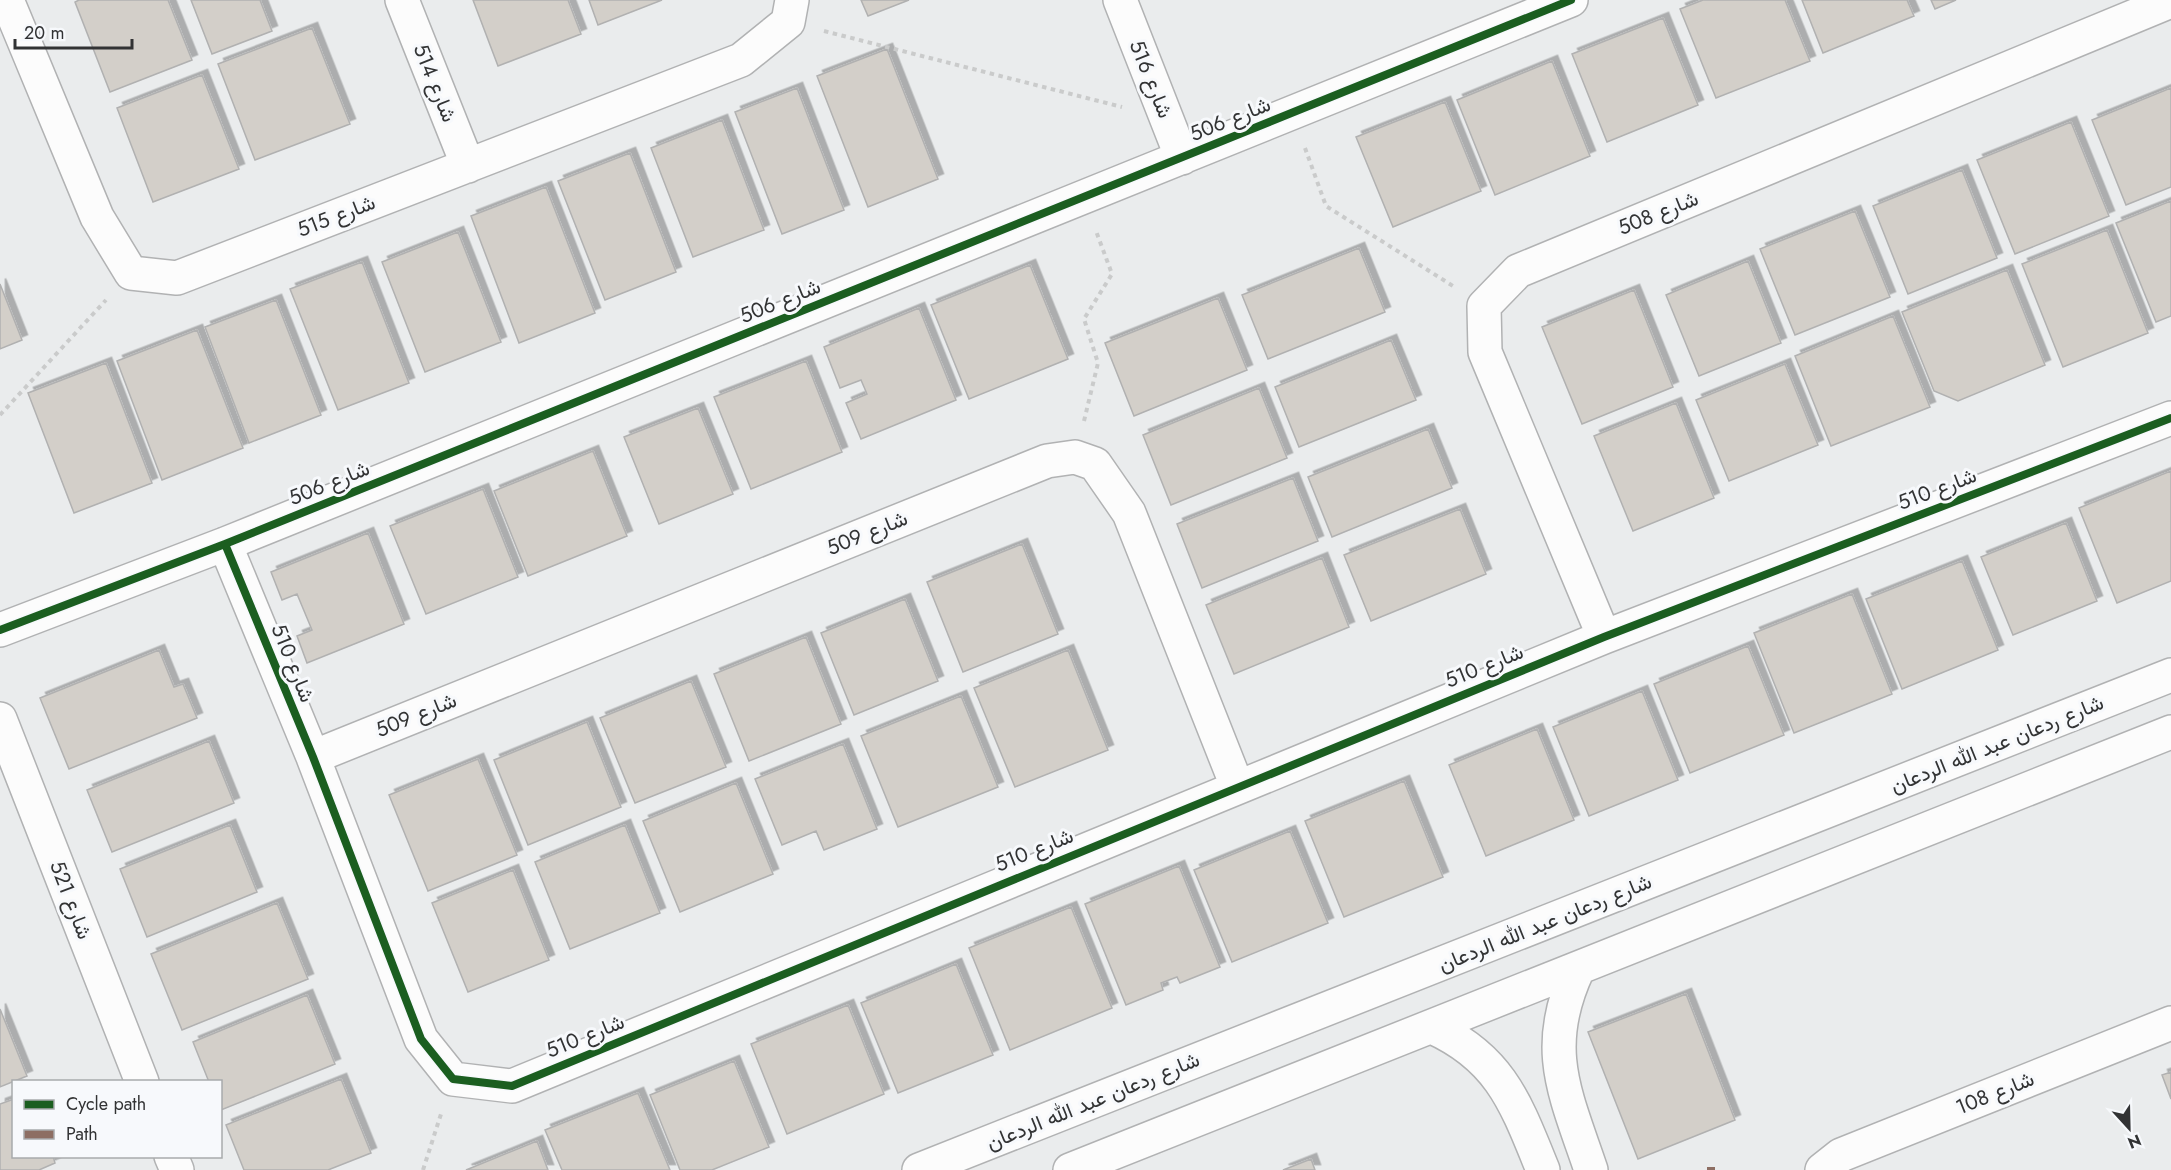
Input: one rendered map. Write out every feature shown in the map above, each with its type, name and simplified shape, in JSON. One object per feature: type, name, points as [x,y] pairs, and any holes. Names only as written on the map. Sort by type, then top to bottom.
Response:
[{"type":"street","points":[[8,0],[97,217],[131,273]]},
{"type":"street","name":"شارع 514","points":[[402,0],[468,166]]},
{"type":"street","name":"شارع 516","points":[[1120,0],[1182,158]]},
{"type":"street","name":"شارع 506","points":[[0,630],[225,544],[1571,0]]},
{"type":"street","name":"شارع 508","points":[[1484,306],[1518,271],[2171,1]]},
{"type":"street","name":"شارع 515","points":[[131,273],[177,278],[741,60],[790,11]]},
{"type":"street","points":[[1484,306],[1485,352],[1604,637]]},
{"type":"street","name":"شارع 510","points":[[225,544],[313,757],[421,1039],[453,1078],[512,1086],[1604,637],[2171,418]]},
{"type":"street","points":[[1074,457],[1095,464],[1129,513],[1237,786]]},
{"type":"street","name":"شارع 509","points":[[313,757],[1047,461],[1074,457]]},
{"type":"street","name":"شارع ردعان عبد الله الردعان","points":[[919,1170],[2171,675]]},
{"type":"street","name":"شارع 521","points":[[0,719],[141,1080]]},
{"type":"street","points":[[1070,1170],[1578,969],[2020,790],[2171,732]]},
{"type":"street","points":[[2001,743],[2020,790]]},
{"type":"street","points":[[1578,969],[1565,997],[1558,1029],[1558,1060],[1565,1091],[1591,1170]]},
{"type":"street","name":"شارع 108","points":[[1822,1170],[1841,1155],[2171,1023]]},
{"type":"street","points":[[1432,1027],[1455,1037],[1475,1051],[1498,1075],[1519,1110],[1543,1170]]},
{"type":"street","points":[[1519,1110],[1565,1091]]},
{"type":"path","points":[[790,11],[1167,119]]},
{"type":"path","points":[[1293,113],[1326,206],[1484,306]]},
{"type":"path","points":[[1074,457],[1098,363],[1084,319],[1112,274],[1083,198]]},
{"type":"path","points":[[0,416],[131,273]]},
{"type":"path","points":[[423,1170],[453,1078]]},
{"type":"building","points":[[79,0],[168,0],[192,60],[110,92],[75,2]]},
{"type":"building","points":[[191,0],[260,0],[272,31],[212,54]]},
{"type":"building","points":[[473,0],[568,0],[581,34],[498,66]]},
{"type":"building","points":[[589,0],[662,0],[598,25]]},
{"type":"building","points":[[861,0],[909,0],[868,16]]},
{"type":"building","points":[[1703,0],[1785,0],[1810,61],[1716,98],[1680,9]]},
{"type":"building","points":[[1802,0],[1907,0],[1914,16],[1823,53]]},
{"type":"building","points":[[1931,0],[1956,0],[1935,9]]},
{"type":"building","points":[[1663,18],[1698,105],[1607,142],[1572,54]]},
{"type":"building","points":[[312,28],[350,124],[255,160],[218,64]]},
{"type":"building","points":[[887,49],[938,179],[868,207],[817,76]]},
{"type":"building","points":[[1552,61],[1590,156],[1495,195],[1457,100]]},
{"type":"building","points":[[202,75],[239,169],[153,202],[117,108]]},
{"type":"building","points":[[797,88],[844,210],[782,234],[735,112]]},
{"type":"building","points":[[2171,88],[2171,187],[2126,205],[2092,120]]},
{"type":"building","points":[[1445,102],[1481,191],[1393,227],[1356,137]]},
{"type":"building","points":[[722,120],[764,230],[693,257],[651,148]]},
{"type":"building","points":[[2071,122],[2109,216],[2015,254],[1977,160]]},
{"type":"building","points":[[630,153],[676,272],[605,300],[558,181]]},
{"type":"building","points":[[1962,170],[1997,258],[1908,294],[1873,206]]},
{"type":"building","points":[[546,187],[595,313],[519,343],[471,216]]},
{"type":"building","points":[[2171,201],[2171,316],[2156,322],[2116,223]]},
{"type":"building","points":[[1855,211],[1890,297],[1795,335],[1760,249]]},
{"type":"building","points":[[2107,230],[2148,333],[2063,367],[2022,264]]},
{"type":"building","points":[[458,232],[501,342],[425,372],[382,262]]},
{"type":"building","points":[[1359,248],[1385,312],[1268,359],[1242,295]]},
{"type":"building","points":[[1748,261],[1781,343],[1699,376],[1666,295]]},
{"type":"building","points":[[362,262],[409,383],[338,410],[290,289]]},
{"type":"building","points":[[1030,265],[1068,359],[969,399],[931,305]]},
{"type":"building","points":[[2007,270],[2045,365],[1958,401],[1934,391],[1902,312]]},
{"type":"building","points":[[0,284],[22,340],[0,349]]},
{"type":"building","points":[[1634,290],[1673,387],[1582,424],[1542,327]]},
{"type":"building","points":[[1218,298],[1247,370],[1134,416],[1105,343]]},
{"type":"building","points":[[276,300],[321,415],[249,443],[205,327]]},
{"type":"building","points":[[919,308],[956,400],[861,439],[846,403],[867,394],[861,380],[840,388],[824,347]]},
{"type":"building","points":[[1893,316],[1930,407],[1831,446],[1795,356]]},
{"type":"building","points":[[197,330],[243,448],[162,480],[117,361]]},
{"type":"building","points":[[1391,340],[1416,400],[1299,447],[1275,387]]},
{"type":"building","points":[[806,361],[842,452],[751,489],[714,397]]},
{"type":"building","points":[[106,363],[152,483],[74,513],[28,393]]},
{"type":"building","points":[[1785,364],[1818,445],[1729,481],[1696,400]]},
{"type":"building","points":[[1259,388],[1287,458],[1171,505],[1143,435]]},
{"type":"building","points":[[1676,403],[1714,498],[1633,531],[1594,436]]},
{"type":"building","points":[[698,408],[733,494],[659,524],[624,437]]},
{"type":"building","points":[[1428,429],[1452,488],[1332,537],[1308,477]]},
{"type":"building","points":[[593,451],[627,536],[528,576],[494,491]]},
{"type":"building","points":[[2171,471],[2171,581],[2117,603],[2079,508]]},
{"type":"building","points":[[1293,478],[1318,541],[1202,588],[1177,524]]},
{"type":"building","points":[[483,489],[518,577],[426,614],[390,526]]},
{"type":"building","points":[[1460,509],[1486,574],[1371,621],[1344,555]]},
{"type":"building","points":[[2066,523],[2097,601],[2013,635],[1981,557]]},
{"type":"building","points":[[368,533],[404,624],[307,663],[297,636],[312,630],[297,594],[282,600],[271,572]]},
{"type":"building","points":[[1022,544],[1058,634],[963,672],[927,582]]},
{"type":"building","points":[[1322,558],[1349,627],[1234,674],[1206,605]]},
{"type":"building","points":[[1962,561],[1998,650],[1902,689],[1866,599]]},
{"type":"building","points":[[1852,594],[1892,694],[1794,733],[1754,633]]},
{"type":"building","points":[[905,599],[938,681],[854,715],[821,633]]},
{"type":"building","points":[[806,637],[841,724],[749,761],[714,674]]},
{"type":"building","points":[[1748,646],[1784,735],[1690,773],[1654,684]]},
{"type":"building","points":[[159,650],[174,687],[183,684],[197,718],[69,769],[40,698]]},
{"type":"building","points":[[1068,650],[1108,750],[1015,787],[974,688]]},
{"type":"building","points":[[691,681],[726,767],[635,803],[600,718]]},
{"type":"building","points":[[1642,691],[1678,780],[1589,816],[1553,727]]},
{"type":"building","points":[[961,696],[998,787],[898,827],[861,736]]},
{"type":"building","points":[[587,722],[621,807],[528,845],[494,760]]},
{"type":"building","points":[[1537,729],[1574,820],[1486,856],[1449,765]]},
{"type":"building","points":[[209,741],[234,803],[112,852],[87,790]]},
{"type":"building","points":[[843,744],[877,829],[824,850],[816,831],[782,845],[755,779]]},
{"type":"building","points":[[478,759],[517,855],[428,891],[389,795]]},
{"type":"building","points":[[1404,781],[1443,877],[1344,917],[1305,821]]},
{"type":"building","points":[[736,783],[773,874],[680,912],[643,821]]},
{"type":"building","points":[[230,825],[257,892],[147,937],[120,869]]},
{"type":"building","points":[[625,825],[660,913],[570,949],[535,862]]},
{"type":"building","points":[[1290,831],[1328,923],[1232,962],[1194,870]]},
{"type":"building","points":[[1179,866],[1220,967],[1180,983],[1177,977],[1161,983],[1163,990],[1126,1005],[1085,904]]},
{"type":"building","points":[[513,870],[549,960],[468,992],[432,903]]},
{"type":"building","points":[[277,903],[308,979],[182,1030],[151,954]]},
{"type":"building","points":[[1071,907],[1112,1008],[1010,1050],[969,948]]},
{"type":"building","points":[[956,964],[993,1055],[898,1093],[861,1003]]},
{"type":"building","points":[[1686,994],[1735,1120],[1638,1159],[1588,1032]]},
{"type":"building","points":[[307,995],[335,1064],[222,1110],[222,1080],[208,1080],[193,1042]]},
{"type":"building","points":[[848,1005],[884,1094],[787,1134],[751,1044]]},
{"type":"building","points":[[0,1009],[27,1076],[12,1080],[12,1082],[0,1087]]},
{"type":"building","points":[[734,1061],[769,1147],[712,1170],[680,1170],[650,1095]]},
{"type":"building","points":[[2171,1072],[2171,1099],[2162,1075]]},
{"type":"building","points":[[341,1079],[371,1153],[328,1170],[244,1170],[226,1125]]},
{"type":"building","points":[[638,1093],[670,1170],[562,1170],[545,1130]]},
{"type":"building","points":[[12,1100],[12,1158],[54,1158],[55,1163],[39,1170],[0,1170],[0,1104]]},
{"type":"building","points":[[537,1141],[548,1170],[466,1170]]},
{"type":"building","points":[[1311,1159],[1315,1170],[1283,1170]]},
{"type":"marked path","points":[[1707,1170],[1715,1170]]},
{"type":"cycle path","points":[[0,630],[225,544],[1571,0]]},
{"type":"cycle path","points":[[225,544],[313,757],[421,1039],[453,1079],[512,1086],[1604,637],[2171,418]]}]
